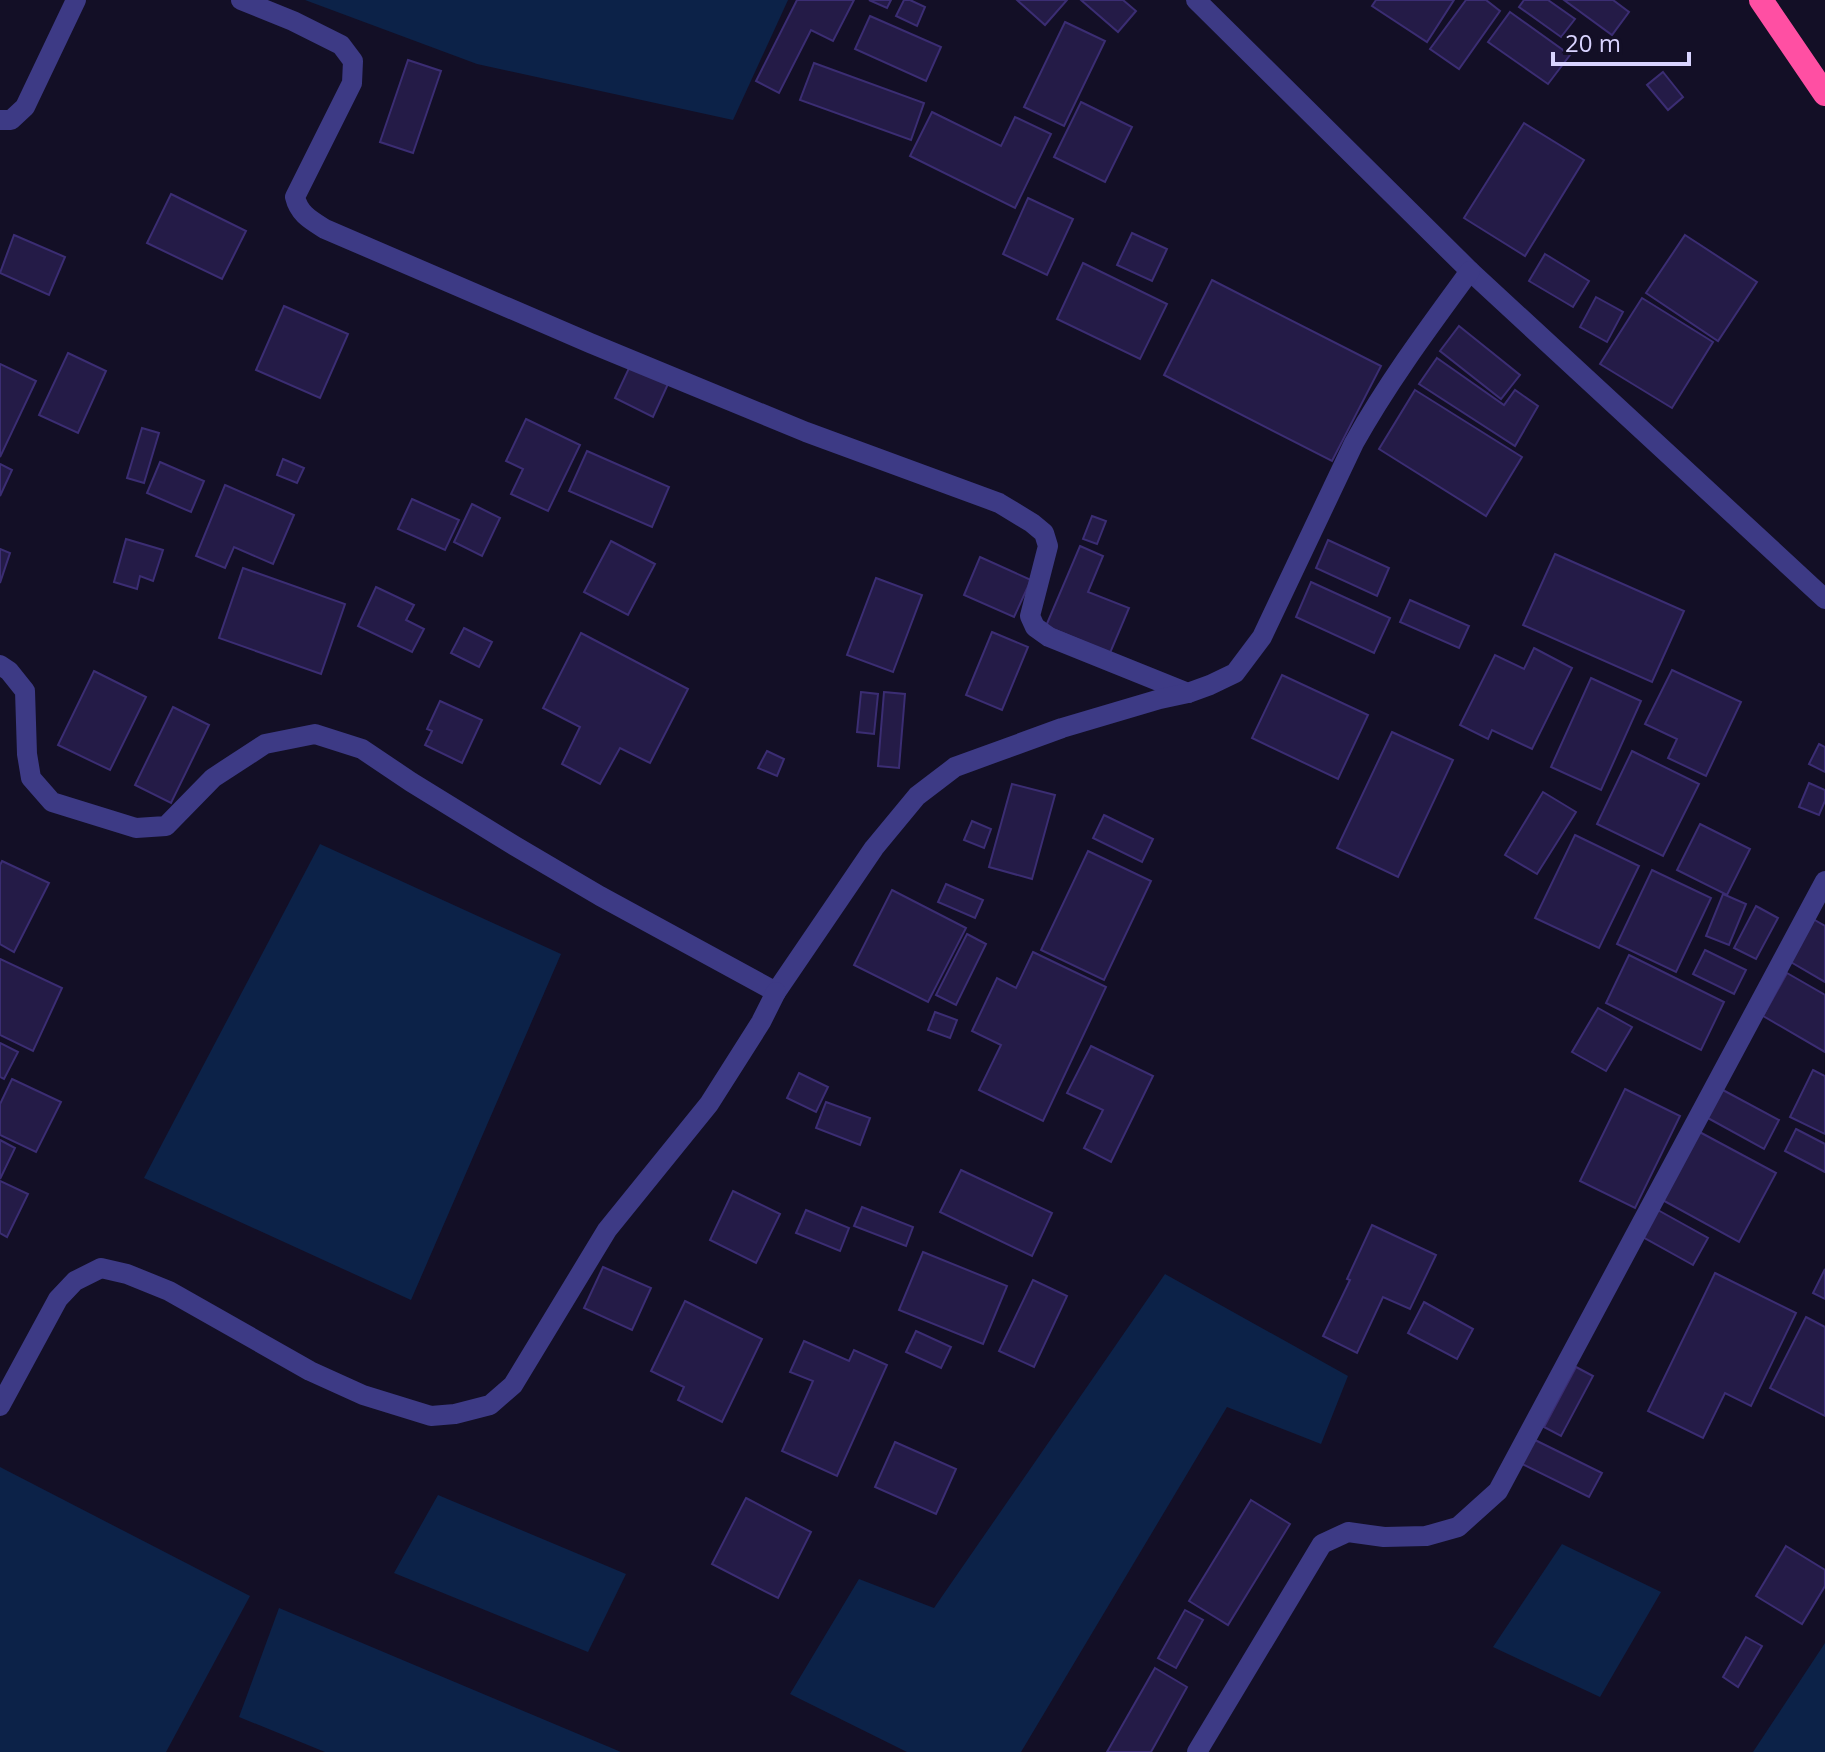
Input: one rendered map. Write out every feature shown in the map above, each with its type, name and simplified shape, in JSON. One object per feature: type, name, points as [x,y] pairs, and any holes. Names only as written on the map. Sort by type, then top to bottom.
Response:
[{"type":"highway","points":[[1761,0],[1825,94]]},
{"type":"street","points":[[0,120],[11,120],[25,107],[76,0]]},
{"type":"street","points":[[241,0],[341,45],[353,61],[352,83],[295,197],[297,208],[308,219],[325,229],[777,420],[999,503],[1044,533],[1048,546],[1030,616],[1035,627],[1049,637],[1188,693]]},
{"type":"street","points":[[1196,0],[1470,271],[1825,599]]},
{"type":"street","points":[[0,1406],[58,1299],[75,1281],[101,1268],[127,1274],[169,1291],[310,1371],[363,1395],[431,1416],[455,1414],[490,1405],[513,1385],[607,1230],[709,1104],[761,1022],[776,992],[874,848],[917,796],[955,767],[1062,728],[1188,693],[1235,673],[1262,637],[1370,413],[1405,359],[1470,271]]},
{"type":"street","points":[[0,665],[25,691],[31,778],[52,802],[136,828],[166,826],[213,778],[265,744],[315,734],[362,749],[539,861],[776,992]]},
{"type":"street","points":[[1197,1752],[1322,1544],[1348,1532],[1384,1537],[1426,1536],[1458,1527],[1498,1491],[1825,881]]},
{"type":"water","points":[[305,0],[788,0],[733,120],[477,64]]},
{"type":"water","points":[[320,844],[561,954],[411,1300],[144,1178]]},
{"type":"water","points":[[1165,1274],[1348,1376],[1321,1444],[1227,1407],[1021,1752],[907,1752],[790,1694],[859,1579],[934,1608]]},
{"type":"water","points":[[0,1467],[250,1596],[166,1752],[0,1752]]},
{"type":"water","points":[[438,1495],[626,1574],[588,1652],[394,1573]]},
{"type":"water","points":[[1562,1544],[1661,1592],[1600,1697],[1493,1647]]},
{"type":"water","points":[[279,1608],[621,1752],[325,1752],[239,1717]]},
{"type":"water","points":[[1825,1643],[1825,1752],[1753,1752]]},
{"type":"building","points":[[797,0],[854,0],[833,41],[811,30],[779,93],[756,81]]},
{"type":"building","points":[[869,0],[891,0],[887,8]]},
{"type":"building","points":[[904,0],[925,7],[917,26],[896,16]]},
{"type":"building","points":[[1017,0],[1067,0],[1045,25]]},
{"type":"building","points":[[1081,0],[1123,0],[1136,11],[1118,32]]},
{"type":"building","points":[[1376,0],[1454,0],[1427,42],[1372,6]]},
{"type":"building","points":[[1466,0],[1486,0],[1500,11],[1459,69],[1430,49]]},
{"type":"building","points":[[1524,0],[1548,0],[1575,19],[1561,37],[1519,7]]},
{"type":"building","points":[[1564,0],[1613,0],[1629,12],[1612,35]]},
{"type":"building","points":[[1510,12],[1570,55],[1548,84],[1488,42]]},
{"type":"building","points":[[870,16],[941,47],[926,81],[855,49]]},
{"type":"building","points":[[1065,22],[1105,41],[1064,126],[1024,107]]},
{"type":"building","points":[[408,60],[441,71],[413,153],[380,142]]},
{"type":"building","points":[[814,63],[924,103],[911,140],[800,100]]},
{"type":"building","points":[[1663,72],[1683,97],[1668,110],[1647,85]]},
{"type":"building","points":[[1081,102],[1132,127],[1105,182],[1054,157]]},
{"type":"building","points":[[932,112],[1001,146],[1015,117],[1051,134],[1015,208],[910,156]]},
{"type":"building","points":[[1524,123],[1584,160],[1525,256],[1464,218]]},
{"type":"building","points":[[171,194],[246,231],[222,279],[147,243]]},
{"type":"building","points":[[1028,198],[1073,219],[1047,275],[1003,254]]},
{"type":"building","points":[[1132,233],[1167,249],[1152,281],[1117,265]]},
{"type":"building","points":[[14,235],[65,257],[49,295],[0,273]]},
{"type":"building","points":[[1685,235],[1757,282],[1718,341],[1646,293]]},
{"type":"building","points":[[1545,254],[1589,281],[1573,307],[1529,281]]},
{"type":"building","points":[[1083,263],[1167,304],[1140,359],[1057,319]]},
{"type":"building","points":[[1212,280],[1381,366],[1332,461],[1164,375]]},
{"type":"building","points":[[1596,297],[1623,312],[1607,342],[1580,327]]},
{"type":"building","points":[[1642,298],[1713,342],[1672,408],[1600,364]]},
{"type":"building","points":[[284,306],[348,334],[320,398],[256,370]]},
{"type":"building","points":[[1459,326],[1520,375],[1501,399],[1440,351]]},
{"type":"building","points":[[68,353],[106,371],[78,433],[39,415]]},
{"type":"building","points":[[1437,358],[1504,405],[1515,390],[1538,406],[1515,446],[1419,384]]},
{"type":"building","points":[[0,364],[36,381],[0,457]]},
{"type":"building","points":[[630,366],[668,384],[653,417],[615,398]]},
{"type":"building","points":[[1415,390],[1522,457],[1486,516],[1379,449]]},
{"type":"building","points":[[526,419],[580,445],[548,511],[511,494],[523,469],[506,461]]},
{"type":"building","points":[[142,428],[159,433],[144,483],[127,478]]},
{"type":"building","points":[[587,451],[669,487],[652,527],[569,491]]},
{"type":"building","points":[[283,459],[304,468],[297,483],[277,475]]},
{"type":"building","points":[[160,462],[204,481],[191,512],[147,493]]},
{"type":"building","points":[[0,464],[12,470],[0,496]]},
{"type":"building","points":[[225,485],[294,515],[273,564],[234,547],[225,568],[196,556]]},
{"type":"building","points":[[412,499],[459,520],[445,550],[398,529]]},
{"type":"building","points":[[472,504],[500,518],[482,556],[454,542]]},
{"type":"building","points":[[1092,516],[1106,521],[1097,544],[1083,539]]},
{"type":"building","points":[[126,539],[163,550],[153,581],[140,576],[137,589],[114,582]]},
{"type":"building","points":[[1328,540],[1389,568],[1377,596],[1316,568]]},
{"type":"building","points":[[611,541],[655,564],[628,615],[584,592]]},
{"type":"building","points":[[1080,546],[1103,556],[1088,592],[1129,608],[1110,653],[1046,626]]},
{"type":"building","points":[[0,549],[10,553],[0,583]]},
{"type":"building","points":[[1555,554],[1684,611],[1652,682],[1523,625]]},
{"type":"building","points":[[980,557],[1031,580],[1014,617],[964,595]]},
{"type":"building","points":[[243,568],[345,604],[321,674],[219,638]]},
{"type":"building","points":[[876,578],[922,595],[893,672],[847,655]]},
{"type":"building","points":[[1311,582],[1390,618],[1374,653],[1296,617]]},
{"type":"building","points":[[376,587],[414,605],[406,620],[424,629],[412,652],[358,626]]},
{"type":"building","points":[[1410,600],[1469,626],[1459,648],[1400,622]]},
{"type":"building","points":[[464,628],[492,642],[479,667],[451,653]]},
{"type":"building","points":[[992,632],[1028,647],[1002,710],[966,695]]},
{"type":"building","points":[[581,633],[688,689],[650,763],[620,748],[600,784],[562,764],[580,727],[543,708]]},
{"type":"building","points":[[1534,648],[1572,668],[1532,749],[1492,730],[1488,739],[1460,725],[1495,655],[1524,669]]},
{"type":"building","points":[[1672,670],[1741,702],[1706,776],[1668,758],[1677,739],[1645,724]]},
{"type":"building","points":[[94,671],[146,697],[110,770],[58,745]]},
{"type":"building","points":[[1282,675],[1368,715],[1338,779],[1252,738]]},
{"type":"building","points":[[1591,678],[1641,701],[1601,790],[1551,767]]},
{"type":"building","points":[[861,692],[878,694],[874,734],[857,732]]},
{"type":"building","points":[[884,692],[905,694],[899,768],[878,766]]},
{"type":"building","points":[[440,701],[482,720],[462,763],[425,745],[432,731],[427,729]]},
{"type":"building","points":[[173,707],[209,725],[171,803],[135,785]]},
{"type":"building","points":[[1392,732],[1453,760],[1398,877],[1337,848]]},
{"type":"building","points":[[1819,744],[1825,747],[1825,772],[1809,764]]},
{"type":"building","points":[[767,751],[784,759],[777,776],[758,768]]},
{"type":"building","points":[[1632,751],[1699,784],[1663,856],[1597,824]]},
{"type":"building","points":[[1809,783],[1825,790],[1825,801],[1819,815],[1799,807]]},
{"type":"building","points":[[1012,784],[1055,795],[1032,879],[989,867]]},
{"type":"building","points":[[1543,792],[1576,812],[1537,874],[1505,855]]},
{"type":"building","points":[[1104,815],[1153,839],[1142,862],[1093,838]]},
{"type":"building","points":[[972,821],[991,829],[984,848],[964,840]]},
{"type":"building","points":[[1700,824],[1750,849],[1727,895],[1677,870]]},
{"type":"building","points":[[1575,835],[1639,866],[1599,948],[1535,918]]},
{"type":"building","points":[[1088,851],[1151,881],[1104,980],[1041,950]]},
{"type":"building","points":[[2,861],[49,883],[14,952],[0,944]]},
{"type":"building","points":[[1652,870],[1711,898],[1676,972],[1617,944]]},
{"type":"building","points":[[946,884],[983,900],[975,918],[938,902]]},
{"type":"building","points":[[892,890],[966,928],[928,1002],[854,965]]},
{"type":"building","points":[[1723,894],[1746,904],[1729,945],[1706,936]]},
{"type":"building","points":[[1756,906],[1778,918],[1756,959],[1734,948]]},
{"type":"building","points":[[1813,919],[1825,926],[1825,982],[1789,961]]},
{"type":"building","points":[[967,934],[986,944],[956,1005],[936,995]]},
{"type":"building","points":[[1705,950],[1746,970],[1734,994],[1693,974]]},
{"type":"building","points":[[1033,952],[1106,987],[1043,1121],[979,1090],[1001,1045],[972,1031],[997,978],[1016,988]]},
{"type":"building","points":[[1629,955],[1724,1002],[1701,1050],[1606,1003]]},
{"type":"building","points":[[0,959],[62,988],[33,1051],[0,1035]]},
{"type":"building","points":[[1787,973],[1825,995],[1825,1052],[1763,1016]]},
{"type":"building","points":[[1598,1008],[1632,1027],[1606,1071],[1572,1052]]},
{"type":"building","points":[[935,1012],[957,1020],[950,1038],[928,1030]]},
{"type":"building","points":[[0,1043],[18,1052],[4,1079],[0,1077]]},
{"type":"building","points":[[1091,1046],[1153,1076],[1111,1162],[1084,1148],[1103,1110],[1067,1093]]},
{"type":"building","points":[[1813,1070],[1825,1076],[1825,1134],[1790,1117]]},
{"type":"building","points":[[799,1073],[828,1087],[816,1112],[787,1098]]},
{"type":"building","points":[[12,1079],[61,1102],[36,1152],[0,1135],[0,1104]]},
{"type":"building","points":[[1625,1089],[1680,1116],[1635,1208],[1580,1181]]},
{"type":"building","points":[[1721,1089],[1779,1120],[1764,1149],[1706,1117]]},
{"type":"building","points":[[826,1102],[870,1118],[860,1145],[816,1128]]},
{"type":"building","points":[[1694,1129],[1776,1173],[1739,1242],[1657,1197]]},
{"type":"building","points":[[1796,1129],[1825,1144],[1825,1172],[1785,1151]]},
{"type":"building","points":[[0,1140],[15,1148],[0,1179]]},
{"type":"building","points":[[961,1170],[1052,1213],[1032,1256],[940,1212]]},
{"type":"building","points":[[0,1181],[28,1194],[7,1237],[0,1233]]},
{"type":"building","points":[[733,1191],[780,1214],[756,1263],[710,1240]]},
{"type":"building","points":[[862,1207],[913,1227],[906,1246],[854,1226]]},
{"type":"building","points":[[1656,1209],[1708,1238],[1693,1265],[1641,1236]]},
{"type":"building","points":[[806,1210],[849,1228],[840,1251],[796,1233]]},
{"type":"building","points":[[1372,1225],[1436,1255],[1410,1309],[1383,1297],[1357,1353],[1323,1336]]},
{"type":"building","points":[[923,1252],[1007,1286],[983,1344],[899,1310]]},
{"type":"building","points":[[603,1267],[651,1288],[632,1330],[584,1308]]},
{"type":"building","points":[[1825,1269],[1825,1299],[1813,1293]]},
{"type":"building","points":[[1715,1273],[1796,1313],[1751,1406],[1725,1393],[1703,1438],[1648,1411]]},
{"type":"building","points":[[1033,1280],[1067,1296],[1034,1367],[999,1351]]},
{"type":"building","points":[[685,1301],[762,1339],[722,1422],[678,1400],[684,1387],[651,1371]]},
{"type":"building","points":[[1424,1302],[1473,1329],[1457,1359],[1408,1333]]},
{"type":"building","points":[[1806,1317],[1825,1327],[1825,1416],[1770,1388]]},
{"type":"building","points":[[916,1331],[951,1347],[941,1368],[906,1352]]},
{"type":"building","points":[[804,1341],[849,1361],[854,1350],[887,1365],[837,1476],[782,1451],[813,1381],[790,1372]]},
{"type":"building","points":[[1576,1367],[1593,1376],[1561,1436],[1544,1427]]},
{"type":"building","points":[[1531,1438],[1602,1473],[1589,1497],[1518,1462]]},
{"type":"building","points":[[895,1442],[956,1469],[936,1514],[875,1487]]},
{"type":"building","points":[[746,1498],[811,1532],[778,1598],[712,1564]]},
{"type":"building","points":[[1251,1500],[1290,1524],[1228,1625],[1189,1601]]},
{"type":"building","points":[[1786,1546],[1825,1570],[1825,1586],[1802,1624],[1756,1596]]},
{"type":"building","points":[[1185,1610],[1203,1620],[1176,1668],[1158,1658]]},
{"type":"building","points":[[1746,1637],[1762,1646],[1738,1687],[1723,1677]]},
{"type":"building","points":[[1155,1668],[1187,1687],[1151,1752],[1107,1752]]}]
